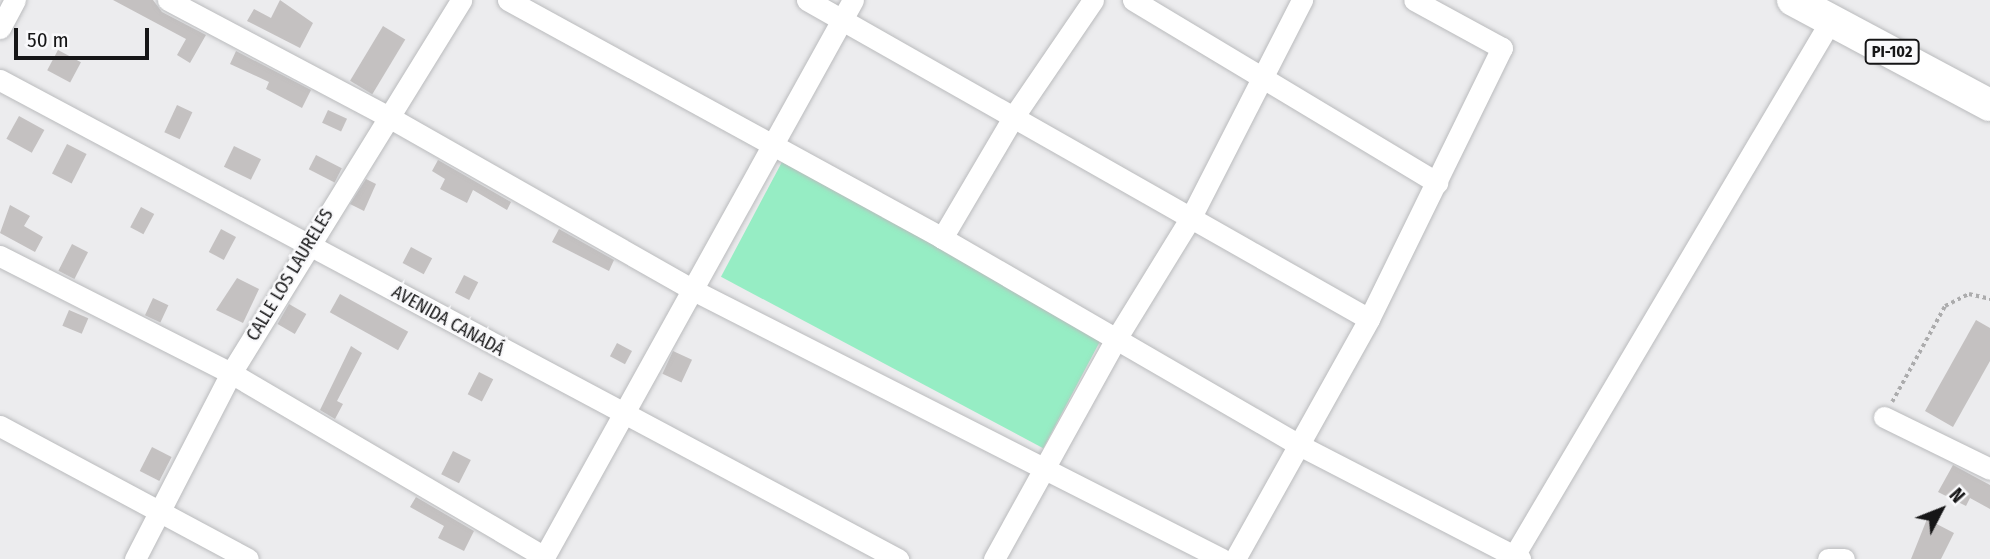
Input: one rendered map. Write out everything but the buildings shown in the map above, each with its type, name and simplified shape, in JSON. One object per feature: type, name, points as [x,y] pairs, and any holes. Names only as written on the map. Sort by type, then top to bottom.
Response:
[{"type":"main road","name":"PI-102","points":[[1793,0],[1990,105]]},
{"type":"street","points":[[0,28],[15,0]]},
{"type":"street","points":[[168,0],[387,116],[693,290],[1222,559]]},
{"type":"street","name":"CALLE LOS LAURELES","points":[[135,559],[231,373],[387,116],[461,0]]},
{"type":"street","points":[[508,0],[942,238],[1299,445],[1515,558],[1830,20]]},
{"type":"street","points":[[807,0],[1369,319]]},
{"type":"street","points":[[0,256],[231,373],[544,558],[853,0]]},
{"type":"street","points":[[942,238],[1014,116],[1093,0]]},
{"type":"street","points":[[1133,0],[1264,83],[1437,183]]},
{"type":"street","points":[[994,559],[1047,468],[1115,339],[1191,217],[1264,83],[1301,0]]},
{"type":"street","points":[[1235,559],[1369,319],[1502,48],[1414,0]]},
{"type":"street","name":"AVENIDA CANADÁ","points":[[0,79],[624,417],[898,559]]},
{"type":"street","points":[[1884,417],[1990,469]]},
{"type":"street","points":[[0,426],[248,559]]},
{"type":"street","points":[[1828,559],[1844,559]]},
{"type":"path","points":[[1884,417],[1945,306],[1969,294],[1990,299]]},
{"type":"green space","points":[[782,162],[1104,333],[1043,448],[721,277]]}]
